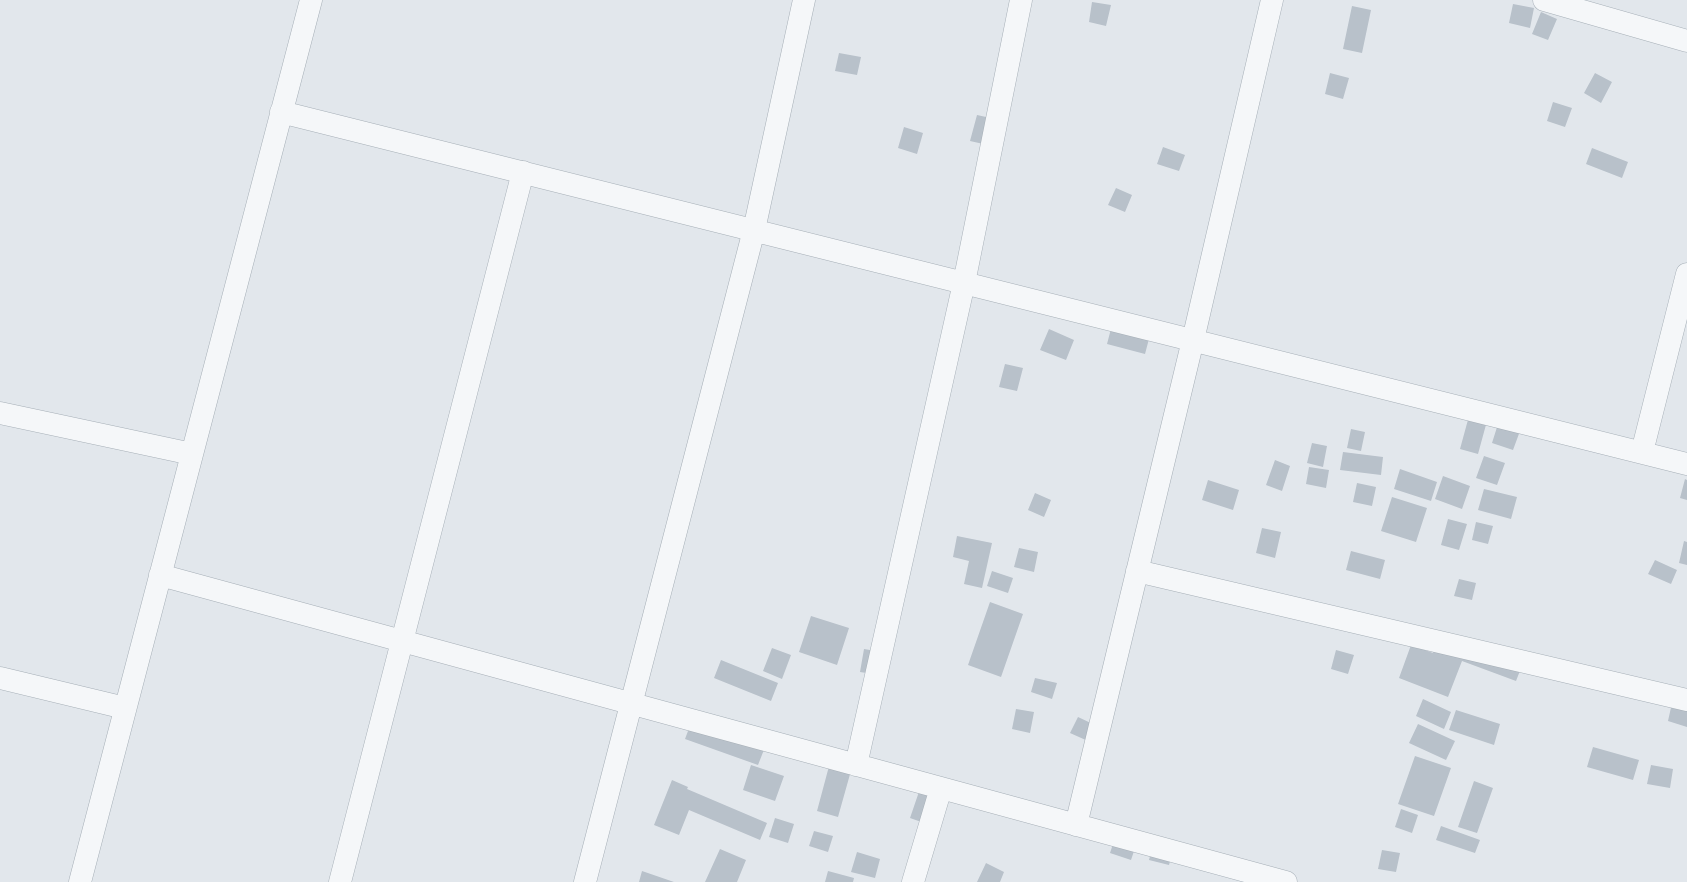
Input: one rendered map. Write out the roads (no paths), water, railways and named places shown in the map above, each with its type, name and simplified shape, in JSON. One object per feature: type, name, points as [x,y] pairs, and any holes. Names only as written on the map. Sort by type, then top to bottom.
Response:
[{"type":"street","points":[[80,882],[310,0]]},
{"type":"street","points":[[585,882],[754,230],[804,0]]},
{"type":"street","points":[[856,765],[964,283],[1021,0]]},
{"type":"street","points":[[1076,825],[1193,340],[1272,0]]},
{"type":"street","points":[[1544,0],[1687,42]]},
{"type":"street","points":[[281,112],[1687,464]]},
{"type":"street","points":[[340,882],[523,172]]},
{"type":"street","points":[[1642,452],[1687,274]]},
{"type":"street","points":[[0,412],[192,454]]},
{"type":"street","points":[[1137,571],[1687,700]]},
{"type":"street","points":[[160,575],[1076,825],[1249,877],[1286,882]]},
{"type":"street","points":[[0,678],[125,708]]},
{"type":"street","points":[[913,882],[941,788]]}]
